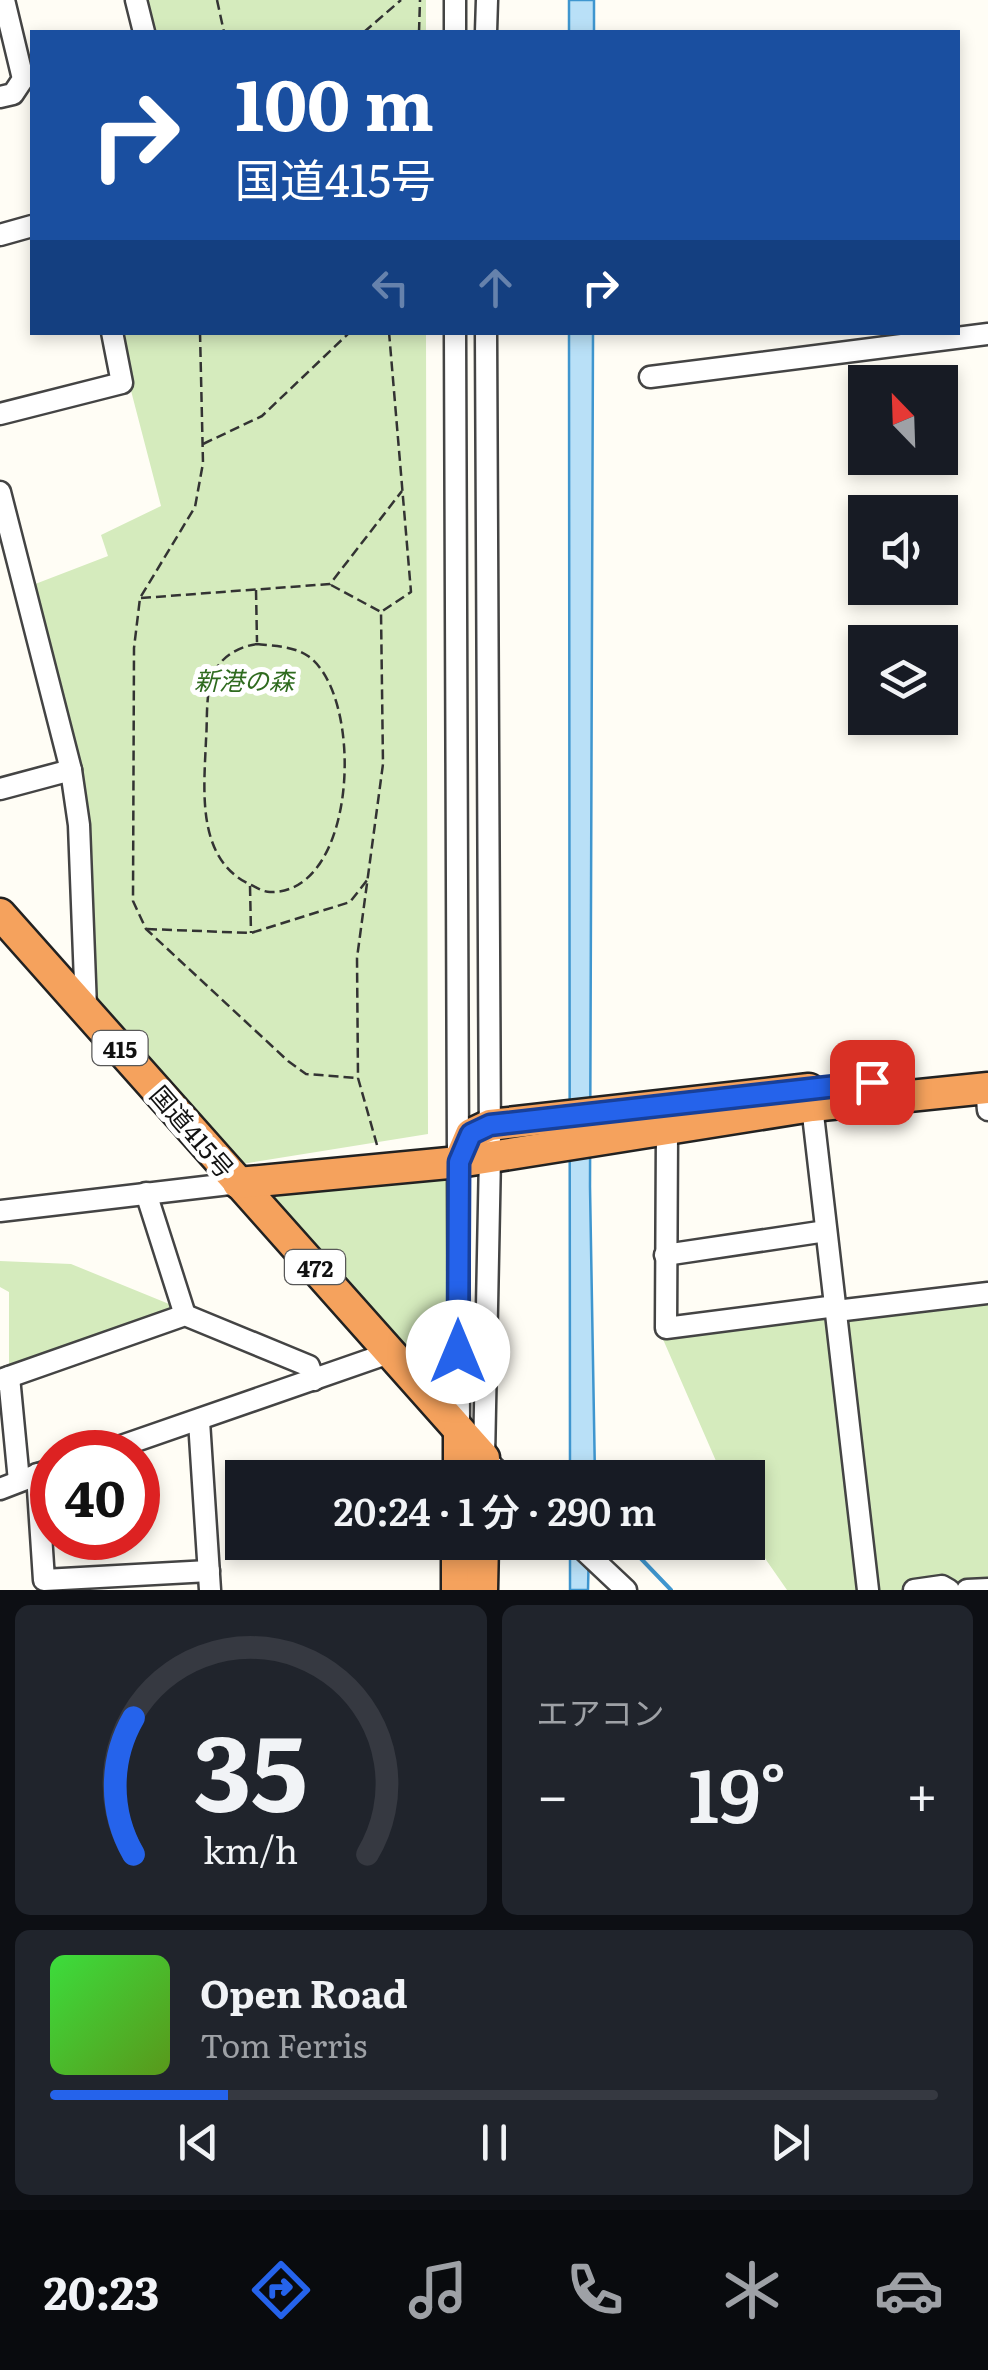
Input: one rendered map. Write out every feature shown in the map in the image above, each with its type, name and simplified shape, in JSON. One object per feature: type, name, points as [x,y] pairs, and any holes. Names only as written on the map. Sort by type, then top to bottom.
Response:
[{"type":"highway","name":"国道415号","points":[[0,914],[238,1183],[459,1162]]},
{"type":"highway","points":[[459,1162],[471,1134],[490,1140],[987,1089]]},
{"type":"highway","points":[[602,1126],[666,1132],[812,1106],[987,1089]]},
{"type":"highway","name":"472","points":[[238,1183],[392,1352],[482,1460]]},
{"type":"highway","points":[[459,1460],[460,1432]]},
{"type":"highway","points":[[457,1590],[458,1560]]},
{"type":"highway","points":[[482,1590],[483,1560]]},
{"type":"street","points":[[0,97],[13,94],[24,78],[4,0]]},
{"type":"street","points":[[136,0],[144,30]]},
{"type":"street","points":[[455,0],[455,30]]},
{"type":"street","points":[[486,0],[486,30]]},
{"type":"street","points":[[0,235],[30,227]]},
{"type":"street","points":[[650,377],[988,334]]},
{"type":"street","points":[[0,414],[122,383],[113,335]]},
{"type":"street","points":[[455,335],[460,1432]]},
{"type":"street","points":[[486,335],[491,1460]]},
{"type":"street","points":[[0,492],[71,770],[79,825],[86,1008]]},
{"type":"street","points":[[0,789],[71,770]]},
{"type":"street","points":[[812,1106],[868,1590]]},
{"type":"street","points":[[666,1132],[666,1328],[988,1293]]},
{"type":"street","points":[[0,1211],[238,1183]]},
{"type":"street","points":[[146,1193],[185,1315]]},
{"type":"street","points":[[665,1256],[826,1231]]},
{"type":"street","points":[[198,1420],[209,1580],[44,1580],[5,1379],[185,1315],[308,1366],[314,1380]]},
{"type":"street","points":[[160,1433],[392,1352]]},
{"type":"street","points":[[594,1560],[626,1590]]},
{"type":"street","points":[[914,1590],[942,1586],[950,1590]]},
{"type":"street","points":[[967,1590],[988,1589]]},
{"type":"path","points":[[217,0],[224,30]]},
{"type":"path","points":[[366,30],[401,0]]},
{"type":"path","points":[[419,30],[420,0]]},
{"type":"path","points":[[200,335],[201,444],[196,508],[140,598],[134,648],[133,900],[146,929],[288,1061],[306,1074],[358,1078]]},
{"type":"path","points":[[201,444],[262,416],[347,335]]},
{"type":"path","points":[[381,612],[411,592],[388,335]]},
{"type":"path","points":[[330,584],[403,489]]},
{"type":"path","points":[[140,598],[330,584],[381,612]]},
{"type":"path","points":[[256,590],[257,644]]},
{"type":"path","points":[[378,1151],[358,1078],[356,958],[371,875],[383,764],[381,612]]},
{"type":"path","points":[[257,644],[296,650],[326,674],[342,716],[343,773],[330,850],[318,870],[286,889],[270,892],[250,884],[232,874],[220,858],[204,797],[209,684],[220,662],[257,644]]},
{"type":"path","points":[[146,929],[250,933],[350,902],[371,875]]},
{"type":"path","points":[[250,884],[250,933]]},
{"type":"green space","points":[[143,0],[426,0],[426,30],[150,30]]},
{"type":"green space","name":"新港の森","points":[[117,335],[426,335],[428,1134],[230,1166],[87,1000],[88,931],[30,586],[108,556],[101,535],[161,506]]},
{"type":"green space","points":[[453,1166],[453,1423],[264,1193]]},
{"type":"green space","points":[[0,1261],[71,1264],[174,1306],[174,1312],[9,1369],[9,1292],[0,1287]]},
{"type":"green space","points":[[988,1299],[988,1590],[787,1590],[765,1558],[765,1460],[716,1460],[662,1337]]},
{"type":"water","points":[[569,0],[594,0],[594,30],[569,30]]},
{"type":"water","points":[[569,335],[593,335],[590,1187],[595,1460],[570,1460]]},
{"type":"water","points":[[570,1560],[589,1560],[588,1590],[570,1590]]},
{"type":"waterway","points":[[642,1560],[671,1590]]},
{"type":"route","points":[[458,1352],[459,1162],[471,1134],[490,1125],[603,1110],[872,1082]]}]
